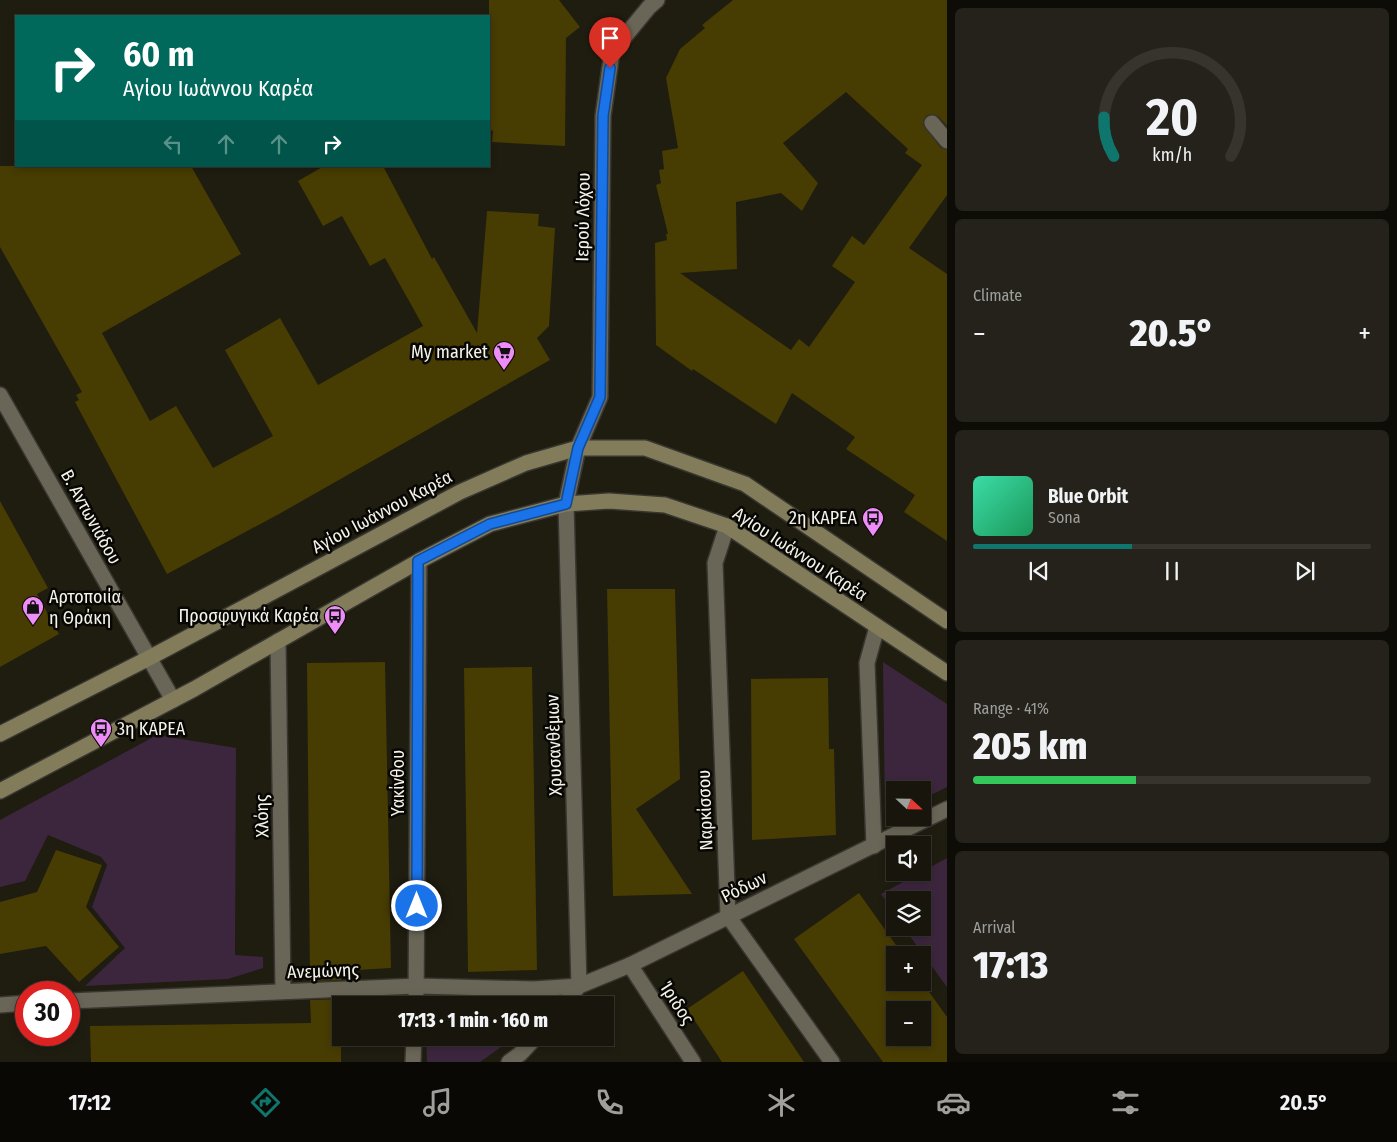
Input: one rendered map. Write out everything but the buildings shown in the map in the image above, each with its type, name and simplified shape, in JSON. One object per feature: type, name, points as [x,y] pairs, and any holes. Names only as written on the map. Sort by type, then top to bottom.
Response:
[{"type":"street","name":"Ιερού Λόχου","points":[[566,504],[578,448],[600,397],[603,116],[612,52],[657,0]]},
{"type":"street","points":[[932,123],[947,141]]},
{"type":"street","name":"Β. Αντωνιάδου","points":[[0,395],[173,700]]},
{"type":"street","name":"Αγίου Ιωάννου Καρέα","points":[[0,734],[149,658],[460,492],[526,463],[578,448],[645,448],[745,484],[947,621]]},
{"type":"street","name":"Αγίου Ιωάννου Καρέα","points":[[0,791],[173,700],[418,561],[490,524],[566,504],[609,501],[665,505],[727,526],[947,673]]},
{"type":"street","name":"Χρυσανθέμων","points":[[566,504],[579,986]]},
{"type":"street","name":"Ναρκίσσου","points":[[727,526],[715,562],[728,916]]},
{"type":"street","name":"Υακίνθου","points":[[416,996],[418,561]]},
{"type":"street","points":[[874,846],[867,662],[878,627]]},
{"type":"street","name":"Χλόης","points":[[278,641],[283,991]]},
{"type":"street","name":"Ρόδων","points":[[571,996],[579,986],[630,965],[947,809]]},
{"type":"street","points":[[728,916],[832,1062]]},
{"type":"street","name":"Ίριδος","points":[[630,965],[693,1062]]},
{"type":"street","name":"Ανεμώνης","points":[[80,1000],[417,986],[534,989],[579,986]]},
{"type":"street","points":[[0,1005],[15,1004]]},
{"type":"street","points":[[413,1062],[414,1046]]},
{"type":"street","points":[[518,1060],[529,1046]]},
{"type":"shaded area","points":[[883,662],[947,704],[947,787],[931,795],[931,781],[886,781],[885,818]]},
{"type":"shaded area","points":[[157,735],[236,748],[235,955],[263,957],[263,968],[228,979],[85,986],[125,948],[92,907],[107,865],[101,857],[48,835],[25,881],[0,887],[0,820]]},
{"type":"shaded area","points":[[947,858],[947,987],[931,965],[931,946],[917,946],[910,936],[931,936],[931,891],[886,891],[905,881],[931,881],[931,867]]},
{"type":"shaded area","points":[[886,891],[886,901],[881,894]]},
{"type":"shaded area","points":[[426,1046],[503,1046],[480,1062],[427,1062]]},
{"type":"place","name":"My market","points":[[504,371]]},
{"type":"place","name":"2η ΚΑΡΕΑ","points":[[873,537]]},
{"type":"place","name":"Αρτοποιία η Θράκη","points":[[33,626]]},
{"type":"place","name":"Προσφυγικά Καρέα","points":[[335,635]]},
{"type":"place","name":"3η ΚΑΡΕΑ","points":[[101,748]]},
{"type":"route","points":[[417,906],[418,561],[490,524],[566,504],[578,448],[600,397],[603,116],[610,68]]}]
